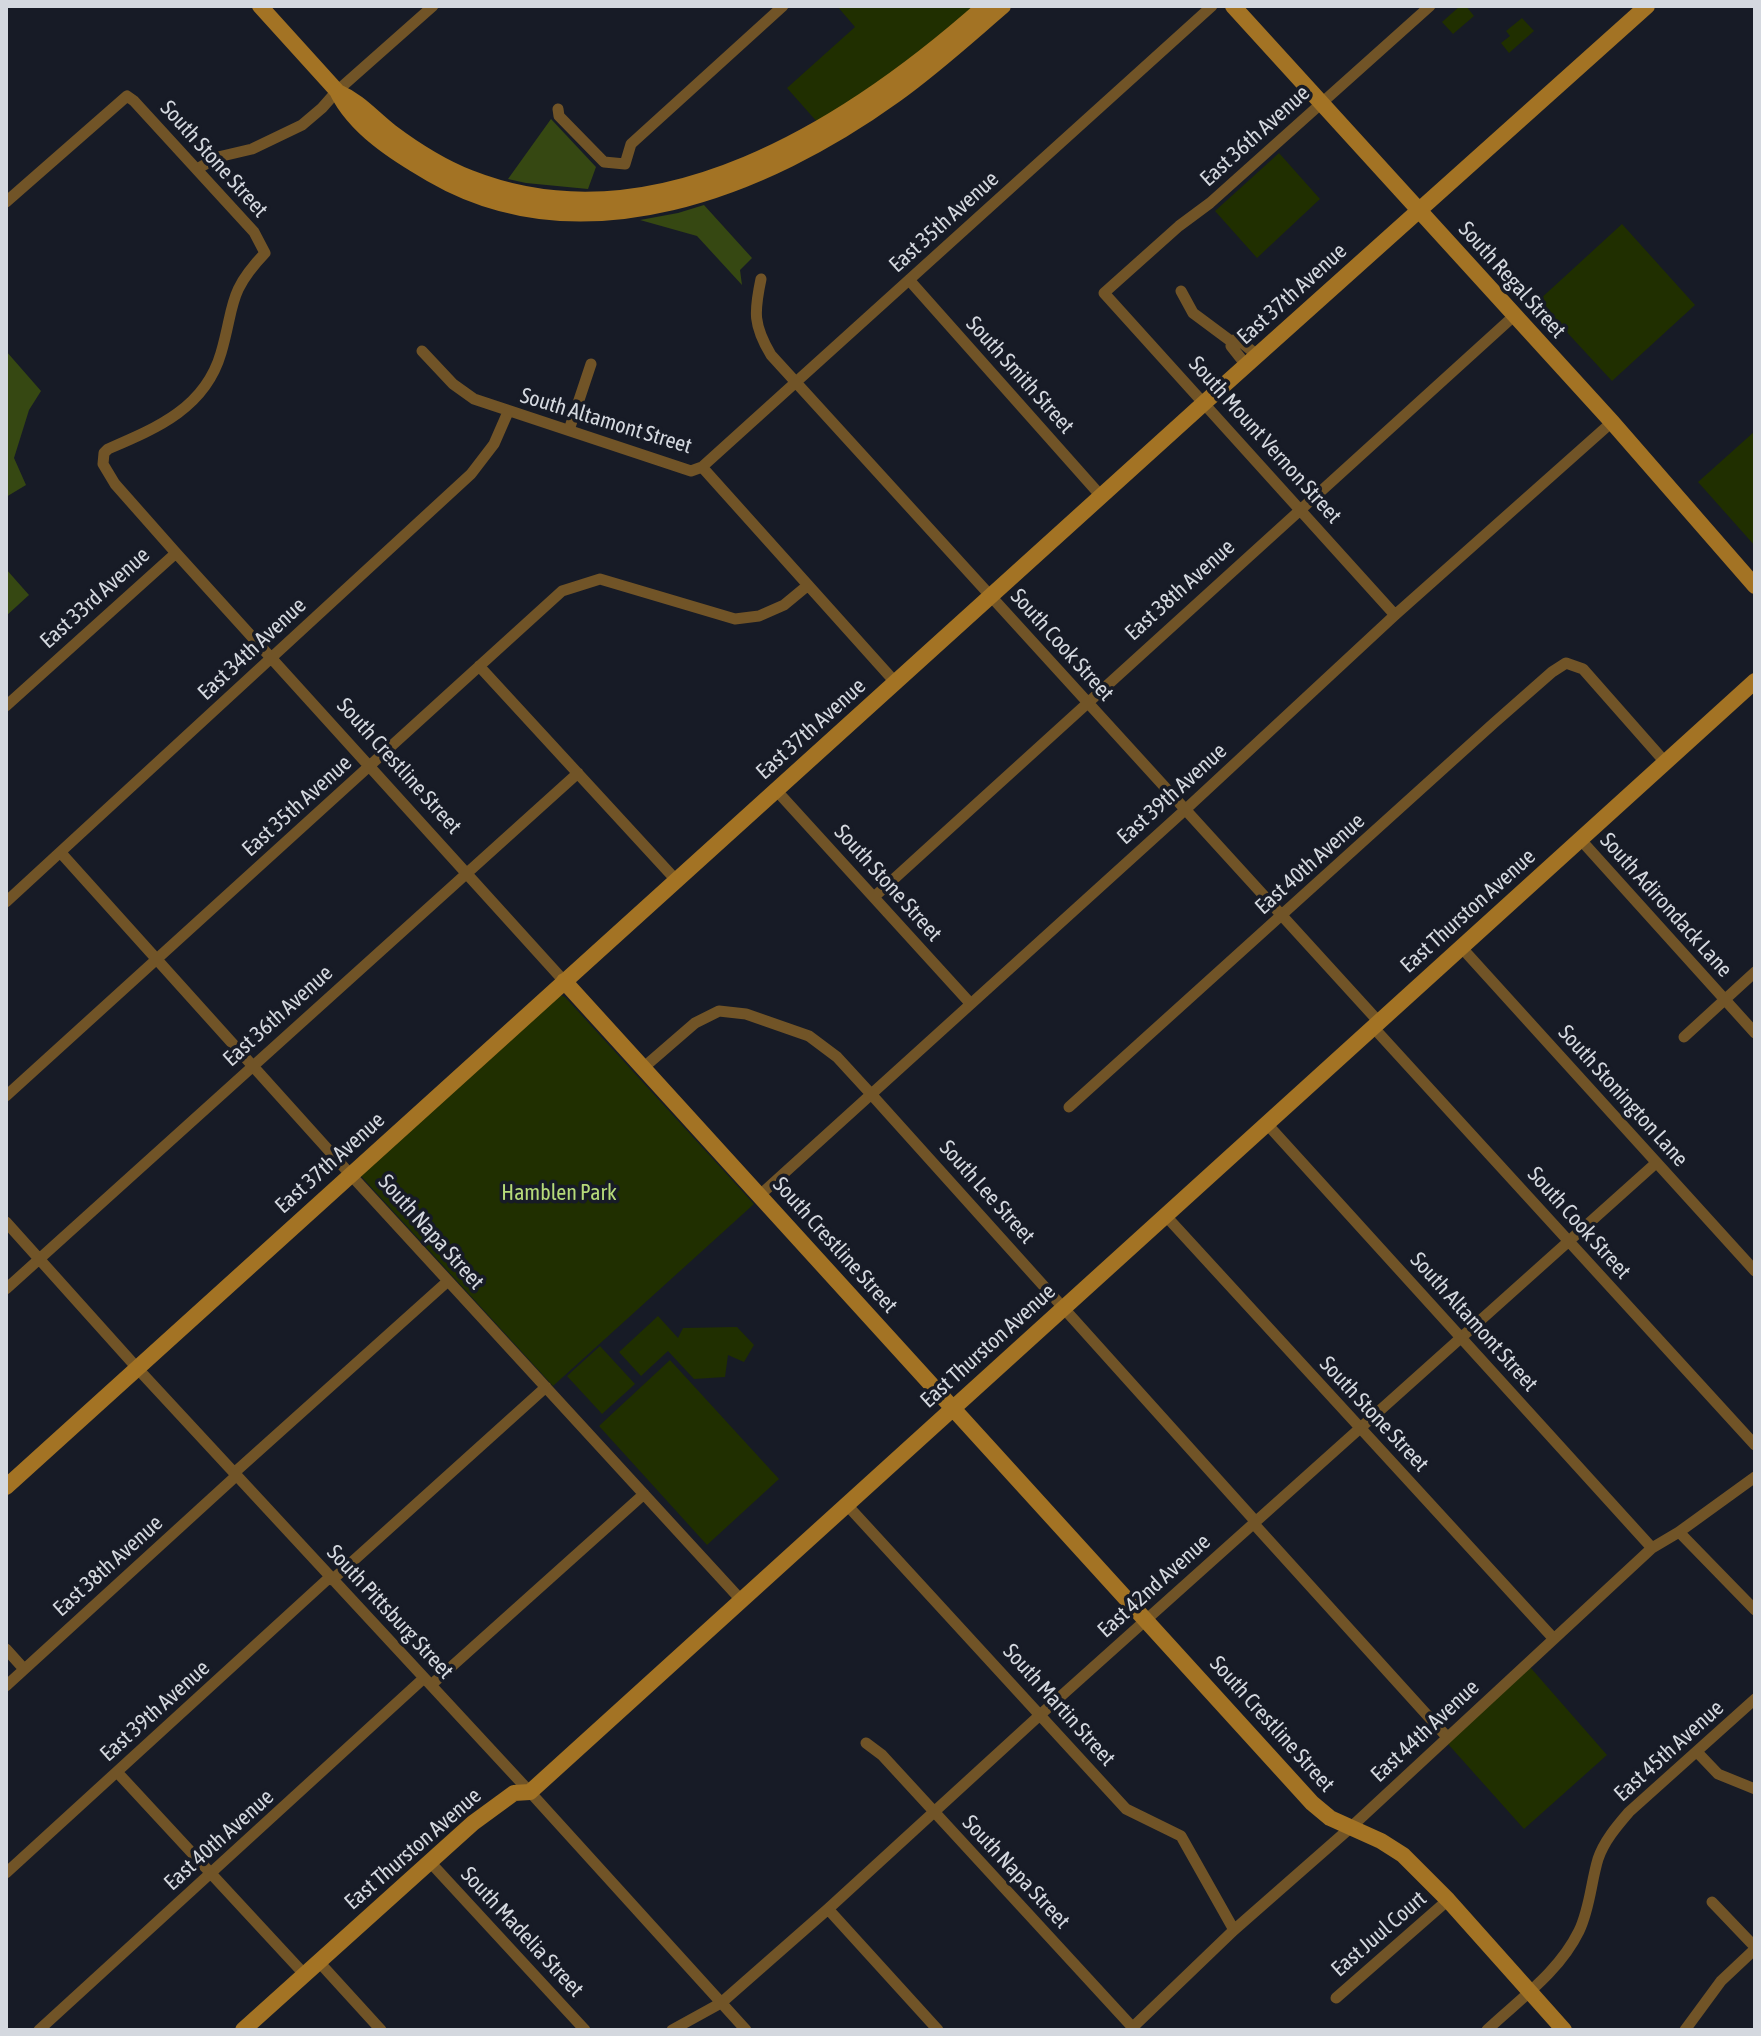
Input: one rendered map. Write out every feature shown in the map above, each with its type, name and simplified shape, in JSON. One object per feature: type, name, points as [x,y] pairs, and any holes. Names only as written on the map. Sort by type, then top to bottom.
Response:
[{"type":"street","points":[[260,6],[367,129],[445,182],[478,196],[522,208],[575,214],[618,213],[685,200],[821,143],[896,94],[1003,6]]},
{"type":"street","points":[[197,169],[218,157],[240,154],[280,138],[313,117],[337,91],[433,6]]},
{"type":"street","points":[[558,109],[559,116],[604,162],[625,164],[631,144],[783,6]]},
{"type":"street","points":[[337,91],[352,98],[391,131],[429,157],[466,177],[500,189],[539,198],[583,201],[646,196],[708,178],[766,155],[817,129],[902,76],[985,6]]},
{"type":"street","name":"East 35th Avenue","points":[[702,467],[1212,6]]},
{"type":"street","name":"South Regal Street","points":[[1233,6],[1612,422],[1755,586]]},
{"type":"street","name":"East 36th Avenue","points":[[1104,293],[1179,226],[1210,203],[1430,6]]},
{"type":"street","name":"East 37th Avenue","points":[[6,1487],[1251,360],[1647,6]]},
{"type":"street","name":"South Stone Street","points":[[6,202],[127,96],[254,232],[265,253],[246,273],[238,287],[230,308],[221,354],[197,398],[168,421],[108,449],[102,459]]},
{"type":"street","name":"South Cook Street","points":[[761,279],[755,309],[758,334],[771,355],[1186,809],[1569,1242],[1755,1445]]},
{"type":"street","name":"South Smith Street","points":[[910,281],[1101,496]]},
{"type":"street","points":[[1181,291],[1193,313],[1251,360]]},
{"type":"street","name":"South Mount Vernon Street","points":[[1104,293],[1395,615]]},
{"type":"street","name":"East 38th Avenue","points":[[874,897],[1515,315]]},
{"type":"street","name":"South Altamont Street","points":[[422,351],[453,384],[474,399],[691,471],[702,467],[895,682]]},
{"type":"street","points":[[569,430],[591,364]]},
{"type":"street","name":"East 34th Avenue","points":[[6,902],[471,474],[494,444],[508,412]]},
{"type":"street","name":"East 39th Avenue","points":[[760,1195],[1395,615],[1612,422]]},
{"type":"street","name":"South Crestline Street","points":[[102,459],[115,484],[176,553],[1312,1803],[1349,1829],[1381,1841],[1403,1855],[1448,1900],[1564,2030]]},
{"type":"street","name":"East 33rd Avenue","points":[[6,706],[176,553]]},
{"type":"street","name":"East 35th Avenue","points":[[6,1096],[562,591],[600,579],[735,619],[759,616],[784,605],[807,586]]},
{"type":"street","name":"East 40th Avenue","points":[[1069,1107],[1552,672],[1566,663],[1583,669],[1665,762]]},
{"type":"street","points":[[479,666],[676,880]]},
{"type":"street","name":"East Thurston Avenue","points":[[243,2030],[497,1804],[514,1793],[530,1792],[1755,681]]},
{"type":"street","name":"East 36th Avenue","points":[[6,1289],[578,773]]},
{"type":"street","name":"South Stone Street","points":[[776,790],[970,1003]]},
{"type":"street","name":"South Adirondack Lane","points":[[1580,839],[1755,1033]]},
{"type":"street","name":"South Napa Street","points":[[61,853],[350,1174],[742,1601]]},
{"type":"street","name":"South Stonington Lane","points":[[1461,947],[1755,1271]]},
{"type":"street","points":[[1684,1037],[1755,972]]},
{"type":"street","name":"South Lee Street","points":[[643,1068],[695,1023],[719,1011],[746,1014],[809,1036],[837,1057],[1447,1737]]},
{"type":"street","name":"South Altamont Street","points":[[1267,1124],[1652,1548]]},
{"type":"street","name":"East 42nd Avenue","points":[[672,2030],[721,2003],[828,1909],[1656,1163]]},
{"type":"street","name":"South Stone Street","points":[[1165,1215],[1554,1639]]},
{"type":"street","name":"South Pittsburg Street","points":[[6,1222],[746,2030]]},
{"type":"street","name":"East 38th Avenue","points":[[6,1686],[448,1281]]},
{"type":"street","name":"East 39th Avenue","points":[[6,1873],[546,1387]]},
{"type":"street","name":"East 44th Avenue","points":[[1133,2029],[1234,1930],[1349,1829],[1652,1548],[1755,1477]]},
{"type":"street","name":"East 40th Avenue","points":[[39,2030],[211,1874],[644,1494]]},
{"type":"street","name":"South Martin Street","points":[[847,1505],[1126,1809],[1181,1836],[1234,1930]]},
{"type":"street","points":[[1679,1532],[1755,1610]]},
{"type":"street","points":[[6,1649],[24,1669]]},
{"type":"street","name":"East 45th Avenue","points":[[1487,2030],[1560,1965],[1580,1929],[1599,1857],[1611,1833],[1629,1812],[1755,1699]]},
{"type":"street","name":"South Napa Street","points":[[866,1743],[882,1755],[1133,2029]]},
{"type":"street","points":[[1698,1753],[1718,1774],[1755,1789]]},
{"type":"street","points":[[117,1772],[305,1975]]},
{"type":"street","name":"South Madelia Street","points":[[430,1862],[585,2030]]},
{"type":"street","name":"East Juul Court","points":[[1336,1998],[1448,1900]]},
{"type":"street","points":[[1685,2030],[1721,1981],[1755,1948],[1712,1902]]},
{"type":"street","points":[[828,1909],[938,2030]]},
{"type":"street","points":[[319,1962],[381,2030]]},
{"type":"green space","points":[[837,6],[976,6],[919,54],[818,123],[787,88],[855,27]]},
{"type":"green space","points":[[1460,6],[1466,6],[1474,16],[1453,34],[1442,22]]},
{"type":"green space","points":[[1522,18],[1534,31],[1509,53],[1501,43],[1510,36],[1506,31]]},
{"type":"green space","points":[[551,119],[596,167],[588,189],[508,179]]},
{"type":"green space","points":[[1279,153],[1320,199],[1257,258],[1215,211]]},
{"type":"green space","points":[[704,205],[752,258],[740,270],[742,285],[697,236],[640,220]]},
{"type":"green space","points":[[1622,224],[1695,305],[1612,381],[1538,301]]},
{"type":"green space","points":[[6,351],[41,391],[29,410],[14,458],[26,485],[6,497]]},
{"type":"green space","points":[[1755,431],[1755,546],[1698,482]]},
{"type":"green space","points":[[6,569],[29,595],[6,616]]},
{"type":"green space","name":"Hamblen Park","points":[[560,995],[754,1204],[553,1386],[360,1175]]},
{"type":"green space","points":[[658,1316],[678,1338],[683,1328],[737,1327],[754,1345],[744,1362],[728,1355],[725,1377],[694,1379],[668,1351],[641,1376],[619,1352]]},
{"type":"green space","points":[[600,1346],[635,1384],[602,1414],[567,1376]]},
{"type":"green space","points":[[670,1360],[779,1479],[707,1545],[599,1426]]},
{"type":"green space","points":[[1530,1667],[1607,1755],[1524,1829],[1448,1744]]}]
